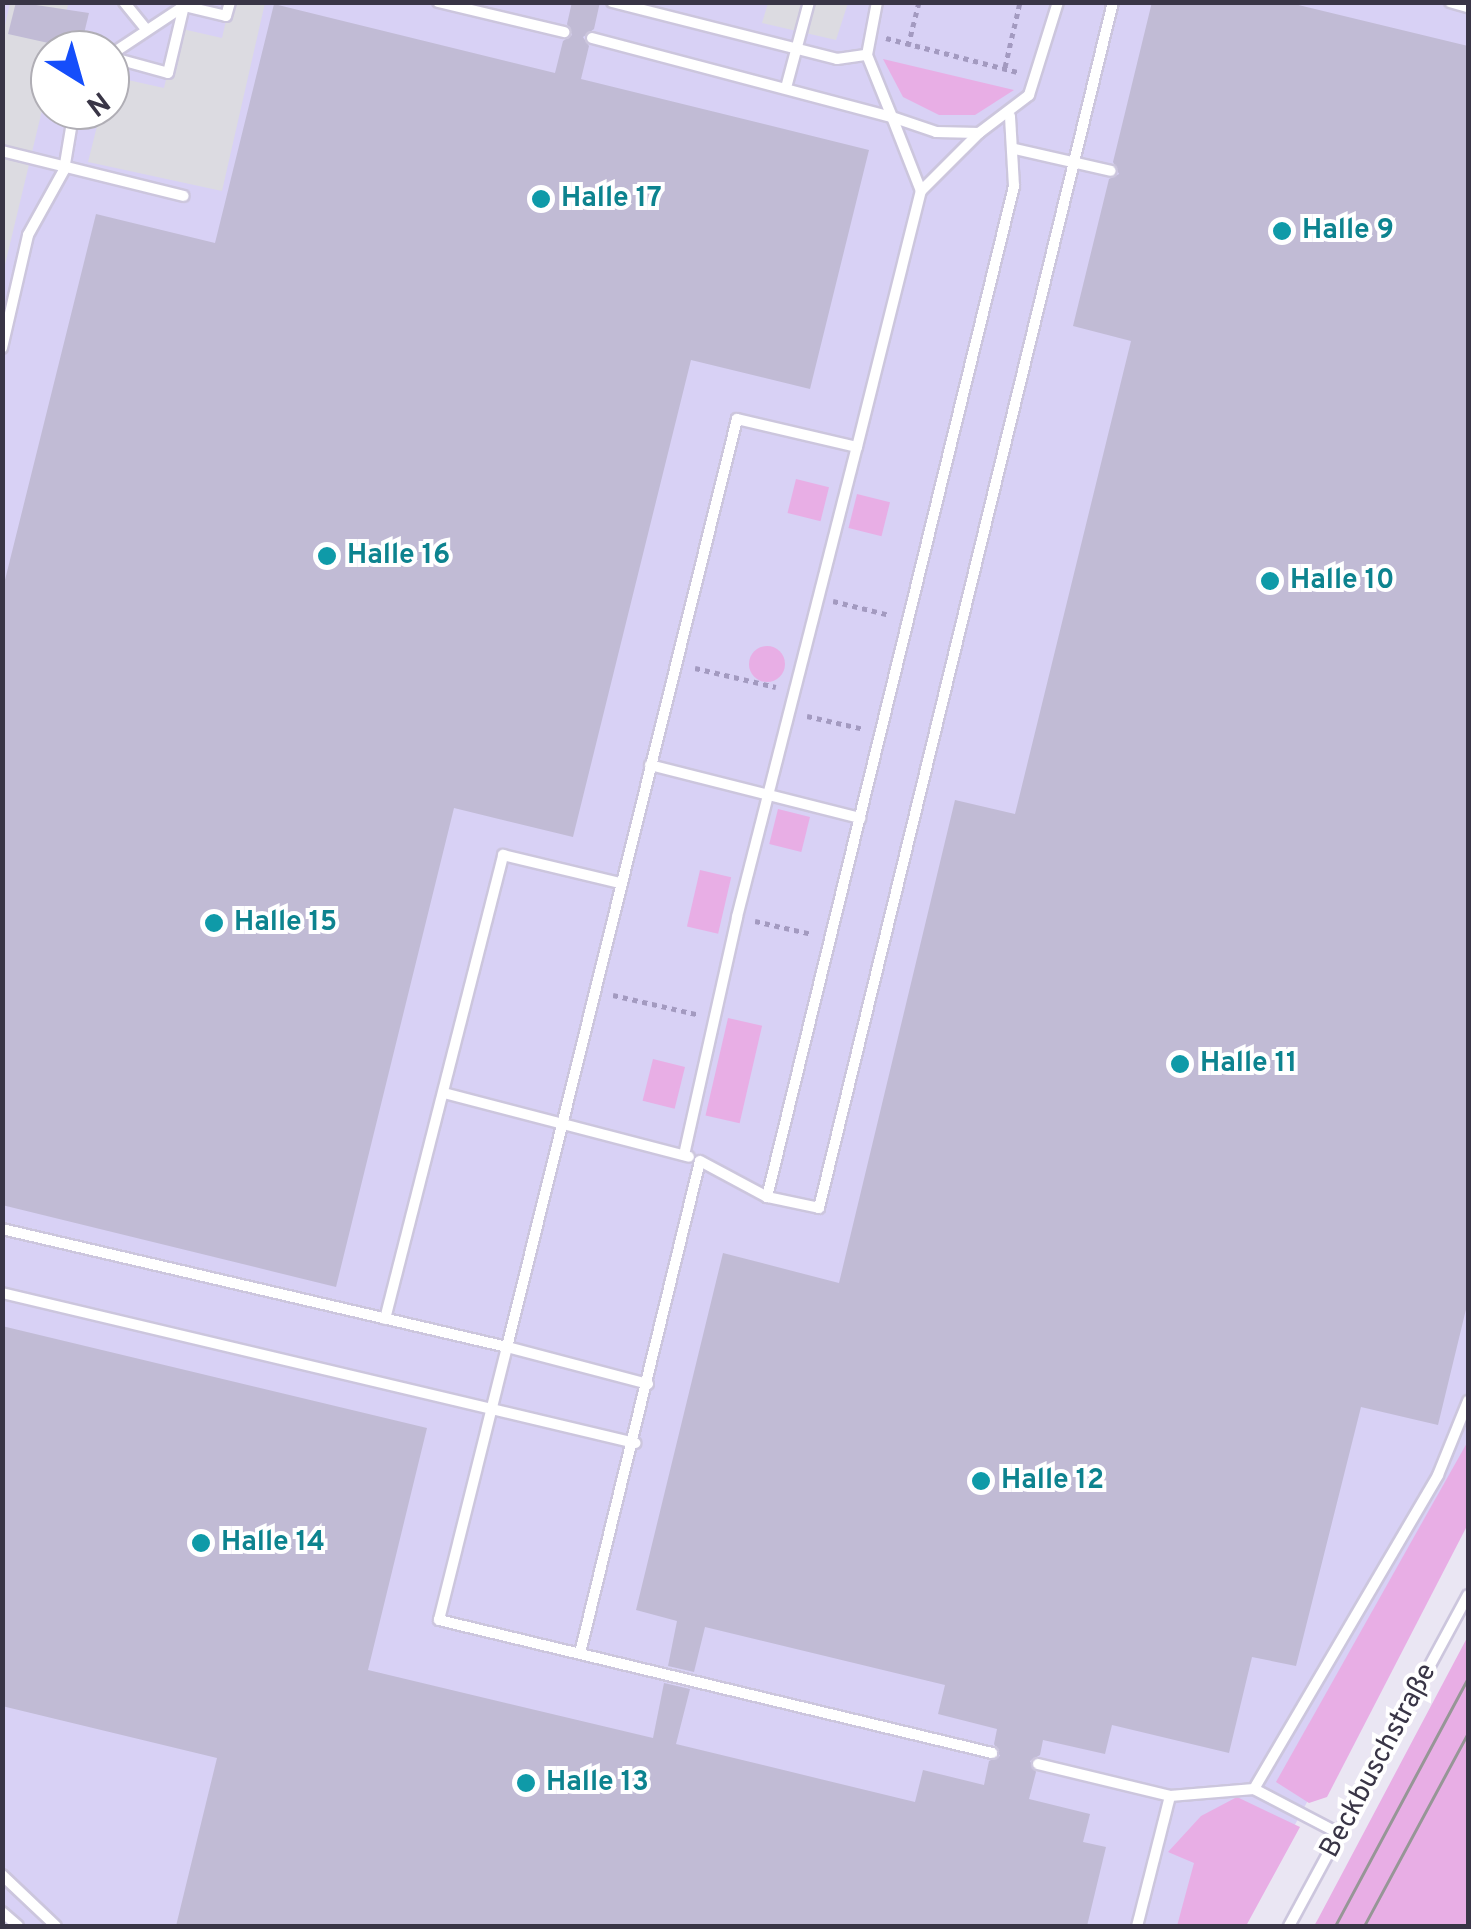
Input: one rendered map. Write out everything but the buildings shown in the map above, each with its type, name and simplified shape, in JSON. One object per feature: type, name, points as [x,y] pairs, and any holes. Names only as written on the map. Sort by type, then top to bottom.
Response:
[{"type":"lane","points":[[124,2],[145,28]]},
{"type":"lane","points":[[130,40],[184,6],[226,16],[230,2]]},
{"type":"lane","points":[[438,2],[564,32]]},
{"type":"lane","points":[[612,2],[837,59],[866,56]]},
{"type":"lane","points":[[787,84],[809,2]]},
{"type":"lane","points":[[878,2],[866,56],[921,191]]},
{"type":"lane","points":[[684,1155],[713,1018],[815,597],[921,191],[979,133],[1010,116],[1038,79],[1058,2]]},
{"type":"lane","points":[[444,1093],[684,1155],[767,1197],[818,1208],[1112,2]]},
{"type":"lane","points":[[1450,2],[1468,7]]},
{"type":"lane","points":[[130,62],[168,72],[184,6]]},
{"type":"lane","points":[[592,38],[787,84],[822,100],[892,116],[936,132],[979,133]]},
{"type":"lane","points":[[767,1197],[1014,186],[1015,149],[1010,116]]},
{"type":"lane","points":[[2,348],[28,235],[64,170],[71,130]]},
{"type":"lane","points":[[1015,149],[1110,171]]},
{"type":"lane","points":[[2,150],[64,170],[184,196]]},
{"type":"lane","points":[[857,447],[738,419],[439,1620],[992,1752]]},
{"type":"lane","points":[[650,765],[770,792],[860,818]]},
{"type":"lane","points":[[384,1319],[503,855],[620,883]]},
{"type":"lane","points":[[580,1653],[635,1444],[700,1161]]},
{"type":"lane","points":[[2,1229],[507,1347],[648,1384]]},
{"type":"lane","points":[[2,1293],[635,1444]]},
{"type":"lane","points":[[1254,1789],[1438,1475],[1468,1401]]},
{"type":"lane","name":"Beckbuschstraße","points":[[1289,1926],[1468,1595]]},
{"type":"lane","points":[[1038,1764],[1170,1796],[1254,1789],[1340,1834]]},
{"type":"lane","points":[[1138,1926],[1170,1796]]},
{"type":"lane","points":[[2,1875],[56,1926]]},
{"type":"lane","points":[[2,1912],[18,1926]]},
{"type":"path","points":[[908,46],[920,2]]},
{"type":"path","points":[[1005,67],[1020,2]]},
{"type":"path","points":[[870,33],[1038,79]]},
{"type":"path","points":[[815,597],[906,618]]},
{"type":"path","points":[[675,663],[794,692]]},
{"type":"path","points":[[789,712],[879,732]]},
{"type":"path","points":[[737,917],[830,938]]},
{"type":"path","points":[[596,991],[713,1018]]},
{"type":"shaded area","points":[[3,3],[1468,3],[1468,1500],[1241,1926],[3,1926]]},
{"type":"shaded area","points":[[10,3],[68,5],[62,30],[30,30],[30,130],[37,130],[3,273],[3,34]]},
{"type":"shaded area","points":[[230,3],[265,3],[222,191],[88,162],[96,130],[130,130],[130,80],[164,88],[178,28],[222,38]]},
{"type":"shaded area","points":[[768,3],[848,3],[836,40],[762,23]]},
{"type":"shaded area","points":[[883,59],[1014,90],[975,115],[939,115],[903,97]]},
{"type":"shaded area","points":[[796,479],[829,487],[821,521],[788,513]]},
{"type":"shaded area","points":[[857,494],[890,502],[882,536],[849,528]]},
{"type":"shaded area","points":[[767,646],[780,651],[785,664],[780,677],[767,682],[754,677],[749,664],[754,651]]},
{"type":"shaded area","points":[[778,809],[810,817],[801,852],[769,844]]},
{"type":"shaded area","points":[[700,870],[731,877],[718,934],[687,927]]},
{"type":"shaded area","points":[[728,1018],[762,1026],[740,1123],[706,1115]]},
{"type":"shaded area","points":[[653,1059],[685,1067],[675,1109],[643,1101]]},
{"type":"shaded area","points":[[1468,1441],[1468,1524],[1327,1797],[1309,1803],[1276,1782]]},
{"type":"shaded area","points":[[1468,1636],[1468,1926],[1314,1926],[1318,1919]]},
{"type":"shaded area","points":[[1237,1797],[1300,1827],[1246,1926],[1177,1926],[1194,1863],[1168,1852],[1201,1816]]},
{"type":"tram line","points":[[1335,1926],[1468,1678]]},
{"type":"tram line","points":[[1364,1926],[1468,1733]]},
{"type":"place","name":"Halle 17","points":[[541,199]]},
{"type":"place","name":"Halle 9","points":[[1282,231]]},
{"type":"place","name":"Halle 16","points":[[327,556]]},
{"type":"place","name":"Halle 10","points":[[1270,581]]},
{"type":"place","name":"Halle 15","points":[[214,923]]},
{"type":"place","name":"Halle 11","points":[[1180,1064]]},
{"type":"place","name":"Halle 12","points":[[981,1481]]},
{"type":"place","name":"Halle 14","points":[[201,1543]]},
{"type":"place","name":"Halle 13","points":[[526,1783]]}]
